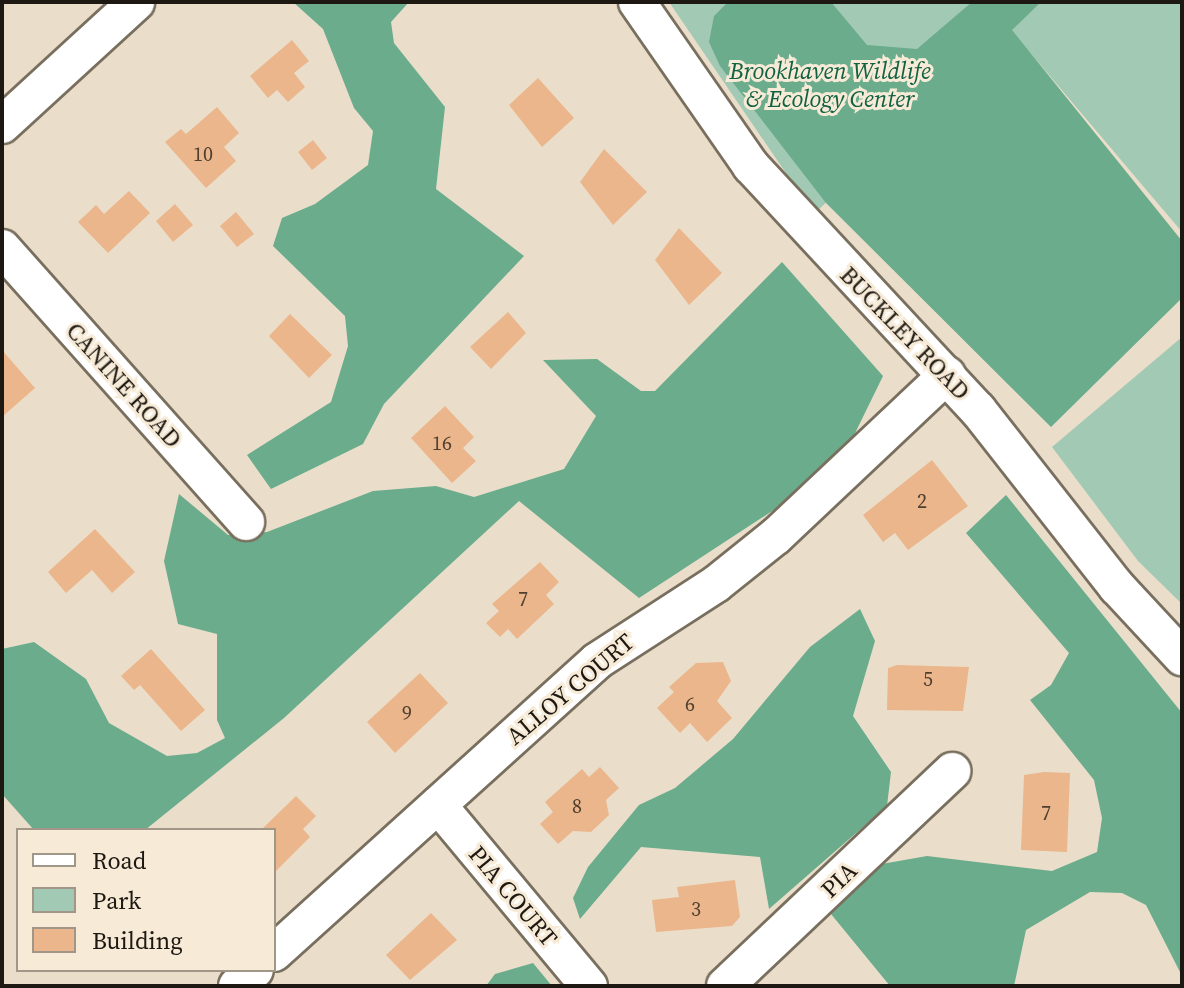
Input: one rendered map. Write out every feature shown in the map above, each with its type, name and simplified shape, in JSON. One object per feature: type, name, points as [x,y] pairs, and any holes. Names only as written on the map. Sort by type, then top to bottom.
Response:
[{"type":"street","points":[[2,125],[136,2]]},
{"type":"street","name":"BUCKLEY ROAD","points":[[637,2],[751,166],[947,375],[1132,606],[1182,657]]},
{"type":"street","name":"CANINE ROAD","points":[[2,248],[246,522]]},
{"type":"street","name":"ALLOY COURT","points":[[276,951],[597,661],[716,584],[776,536],[947,375]]},
{"type":"street","name":"PIA","points":[[725,986],[952,771]]},
{"type":"street","name":"PIA COURT","points":[[438,805],[589,986]]},
{"type":"street","points":[[237,986],[253,972]]},
{"type":"green space","points":[[293,2],[409,2],[391,22],[394,43],[445,107],[436,189],[524,256],[384,404],[363,444],[271,489],[247,455],[331,402],[348,346],[345,316],[273,246],[282,218],[315,204],[368,165],[373,131],[354,108],[323,29]]},
{"type":"green space","name":"Brookhaven Wildlife & Ecology Center","points":[[669,2],[1037,2],[814,214]]},
{"type":"green space","points":[[728,2],[831,2],[867,45],[917,49],[972,2],[1041,2],[1012,30],[1182,241],[1182,298],[1051,427],[826,203],[720,66],[709,42],[714,16]]},
{"type":"green space","points":[[1041,2],[1182,2],[1182,232],[1011,30]]},
{"type":"green space","points":[[782,262],[883,376],[838,468],[639,598],[519,501],[284,718],[147,828],[32,828],[2,794],[2,649],[34,642],[86,679],[109,723],[167,756],[197,753],[225,738],[217,720],[217,634],[178,624],[164,561],[179,494],[228,535],[267,532],[373,491],[436,486],[474,497],[564,469],[596,416],[543,360],[597,359],[641,391],[655,391]]},
{"type":"green space","points":[[1182,337],[1182,604],[1138,561],[1052,447]]},
{"type":"green space","points":[[1006,495],[1182,713],[1182,976],[1146,905],[1122,893],[1090,892],[1026,930],[1014,986],[890,986],[831,914],[876,865],[927,856],[1052,871],[1097,852],[1102,818],[1094,780],[1030,700],[1051,685],[1069,653],[966,533]]},
{"type":"green space","points":[[860,609],[875,641],[853,716],[891,772],[887,806],[769,909],[760,857],[641,847],[580,919],[573,898],[588,867],[639,805],[675,788],[733,739],[810,647]]},
{"type":"green space","points":[[533,963],[552,986],[486,986],[495,974]]},
{"type":"building","points":[[292,40],[309,61],[294,73],[305,87],[288,102],[277,90],[268,98],[250,76]]},
{"type":"building","points":[[538,78],[574,118],[542,147],[509,105]]},
{"type":"building","points":[[217,107],[239,133],[224,147],[236,161],[206,188],[165,142],[181,129],[186,134]]},
{"type":"building","points":[[313,140],[327,158],[312,170],[298,152]]},
{"type":"building","points":[[604,149],[647,192],[613,225],[580,182]]},
{"type":"building","points":[[129,191],[150,213],[108,253],[78,222],[96,205],[104,214]]},
{"type":"building","points":[[175,204],[193,225],[173,242],[156,221]]},
{"type":"building","points":[[236,212],[254,234],[237,247],[220,226]]},
{"type":"building","points":[[679,228],[722,273],[689,305],[655,260]]},
{"type":"building","points":[[508,312],[526,333],[491,369],[470,347]]},
{"type":"building","points":[[290,314],[332,355],[309,378],[269,336]]},
{"type":"building","points":[[2,350],[35,388],[2,417]]},
{"type":"building","points":[[445,406],[474,437],[463,448],[476,461],[452,483],[411,438]]},
{"type":"building","points":[[932,460],[968,506],[908,550],[895,533],[883,542],[863,515]]},
{"type":"building","points":[[95,529],[135,572],[112,593],[92,570],[66,593],[48,572]]},
{"type":"building","points":[[540,562],[559,582],[546,595],[554,604],[517,639],[508,629],[500,637],[486,623],[499,611],[492,604]]},
{"type":"building","points":[[151,649],[205,710],[181,731],[140,685],[134,690],[121,676]]},
{"type":"building","points":[[723,662],[731,681],[717,701],[732,718],[707,742],[690,723],[680,733],[657,708],[674,692],[669,687],[696,663]]},
{"type":"building","points":[[897,665],[969,667],[963,711],[887,710],[888,668]]},
{"type":"building","points":[[420,673],[448,703],[395,753],[367,722]]},
{"type":"building","points":[[600,767],[619,788],[606,800],[609,815],[591,832],[573,831],[558,844],[540,824],[553,812],[545,802],[582,769],[589,777]]},
{"type":"building","points":[[1070,773],[1067,852],[1021,850],[1024,775]]},
{"type":"building","points":[[296,796],[316,816],[303,829],[310,837],[276,871],[276,828],[263,828]]},
{"type":"building","points":[[735,880],[740,917],[732,926],[656,932],[652,900],[679,897],[677,887]]},
{"type":"building","points":[[431,913],[457,940],[410,980],[386,955]]}]
